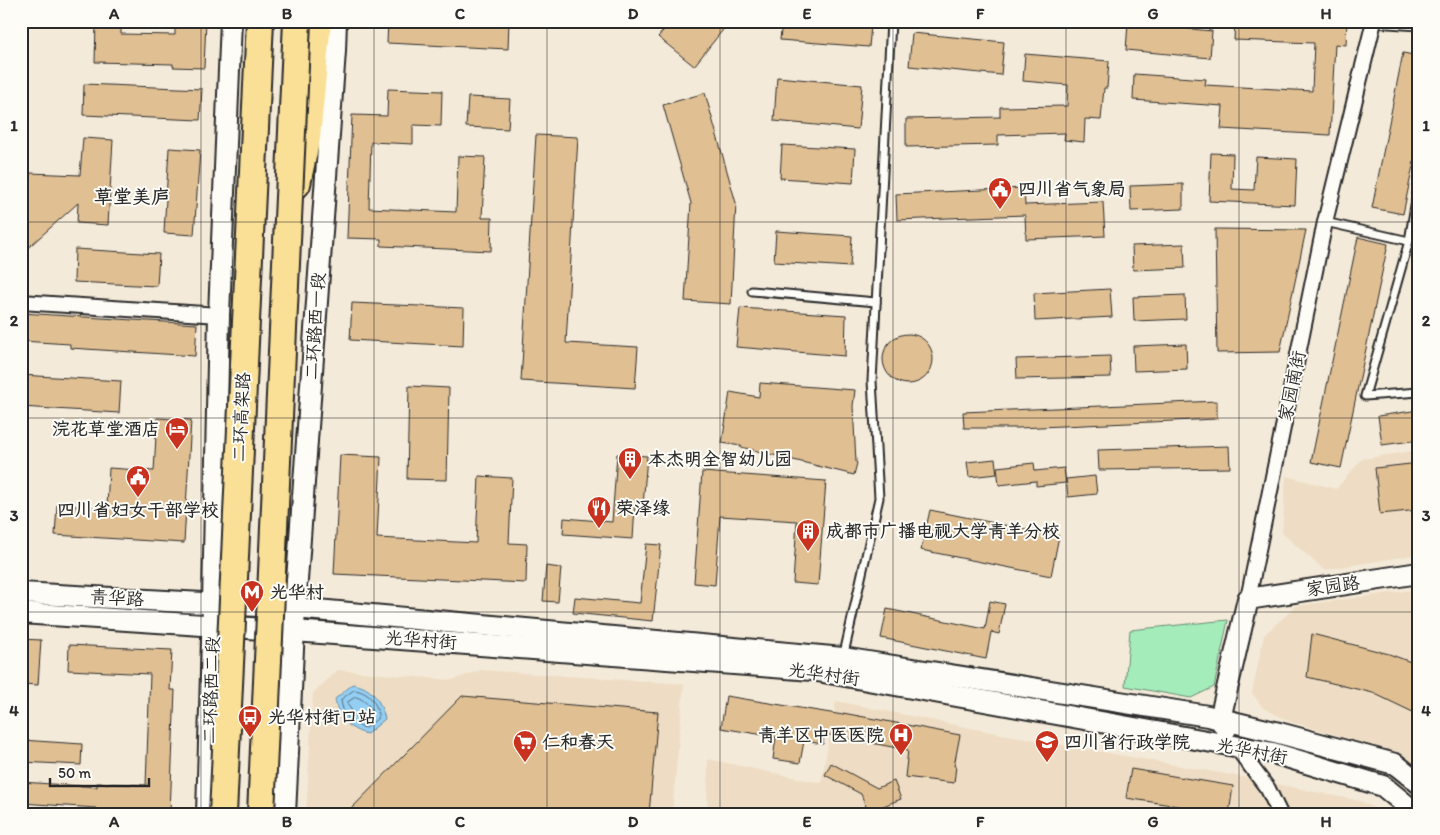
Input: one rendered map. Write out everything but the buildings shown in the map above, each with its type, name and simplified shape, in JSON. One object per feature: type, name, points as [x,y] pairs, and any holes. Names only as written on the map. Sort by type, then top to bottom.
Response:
[{"type":"highway","points":[[250,21],[248,66],[252,206]]},
{"type":"highway","name":"二环高架路","points":[[223,814],[260,21]]},
{"type":"highway","points":[[260,814],[297,21]]},
{"type":"highway","points":[[287,229],[307,137],[318,21]]},
{"type":"main road","points":[[213,626],[219,315],[231,21]]},
{"type":"main road","name":"二环路西一段","points":[[294,630],[336,21]]},
{"type":"main road","name":"家园路","points":[[1248,599],[1419,573]]},
{"type":"main road","name":"青华路","points":[[21,593],[214,603]]},
{"type":"main road","name":"家园南街","points":[[1220,719],[1248,599]]},
{"type":"main road","name":"光华村街","points":[[214,603],[295,608],[842,666],[1208,716],[1395,764],[1419,783]]},
{"type":"main road","name":"青华路","points":[[21,613],[213,626]]},
{"type":"main road","name":"光华村街","points":[[213,626],[294,630],[812,670],[842,666],[1237,748],[1274,753],[1383,786],[1416,814]]},
{"type":"main road","name":"二环路西二段","points":[[207,814],[213,626]]},
{"type":"main road","points":[[285,814],[294,630]]},
{"type":"main road","points":[[1220,719],[1237,748]]},
{"type":"street","name":"家园南街","points":[[1248,599],[1325,222],[1374,22]]},
{"type":"street","points":[[21,302],[219,315]]},
{"type":"street","points":[[1237,748],[1268,789],[1280,814]]},
{"type":"lane","points":[[842,666],[879,498],[872,381],[891,21]]},
{"type":"lane","points":[[1374,22],[1419,26]]},
{"type":"lane","points":[[1419,182],[1409,241],[1365,396],[1419,392]]},
{"type":"lane","points":[[1325,222],[1409,241]]},
{"type":"lane","points":[[752,291],[876,302]]},
{"type":"shaded area","points":[[1419,450],[1419,554],[1324,570],[1282,533],[1286,476],[1336,489],[1362,459]]},
{"type":"shaded area","points":[[1419,589],[1419,765],[1381,748],[1288,721],[1263,708],[1252,693],[1264,635],[1296,606]]},
{"type":"shaded area","points":[[338,670],[452,680],[481,670],[684,684],[672,814],[306,814],[313,693]]},
{"type":"shaded area","points":[[836,701],[1360,801],[1386,814],[707,814],[708,759],[821,783]]},
{"type":"green space","points":[[1228,620],[1214,687],[1191,698],[1125,686],[1130,630]]},
{"type":"water","points":[[353,684],[365,688],[375,696],[381,706],[385,719],[367,734],[349,726],[341,717],[336,706],[335,699]]},
{"type":"place","name":"四川省气象局","points":[[1000,210]]},
{"type":"place","name":"浣花草堂酒店","points":[[177,450]]},
{"type":"place","name":"本杰明全智幼儿园","points":[[630,480]]},
{"type":"place","name":"四川省妇女干部学校","points":[[138,498]]},
{"type":"place","name":"荣泽缘","points":[[599,529]]},
{"type":"place","name":"成都市广播电视大学青羊分校","points":[[808,552]]},
{"type":"place","name":"光华村","points":[[252,613]]},
{"type":"place","name":"光华村街口站","points":[[250,738]]},
{"type":"place","name":"青羊区中医医院","points":[[901,756]]},
{"type":"place","name":"仁和春天","points":[[525,763]]},
{"type":"place","name":"四川省行政学院","points":[[1047,763]]},
{"type":"district","name":"草堂美庐","points":[[132,196]]}]
